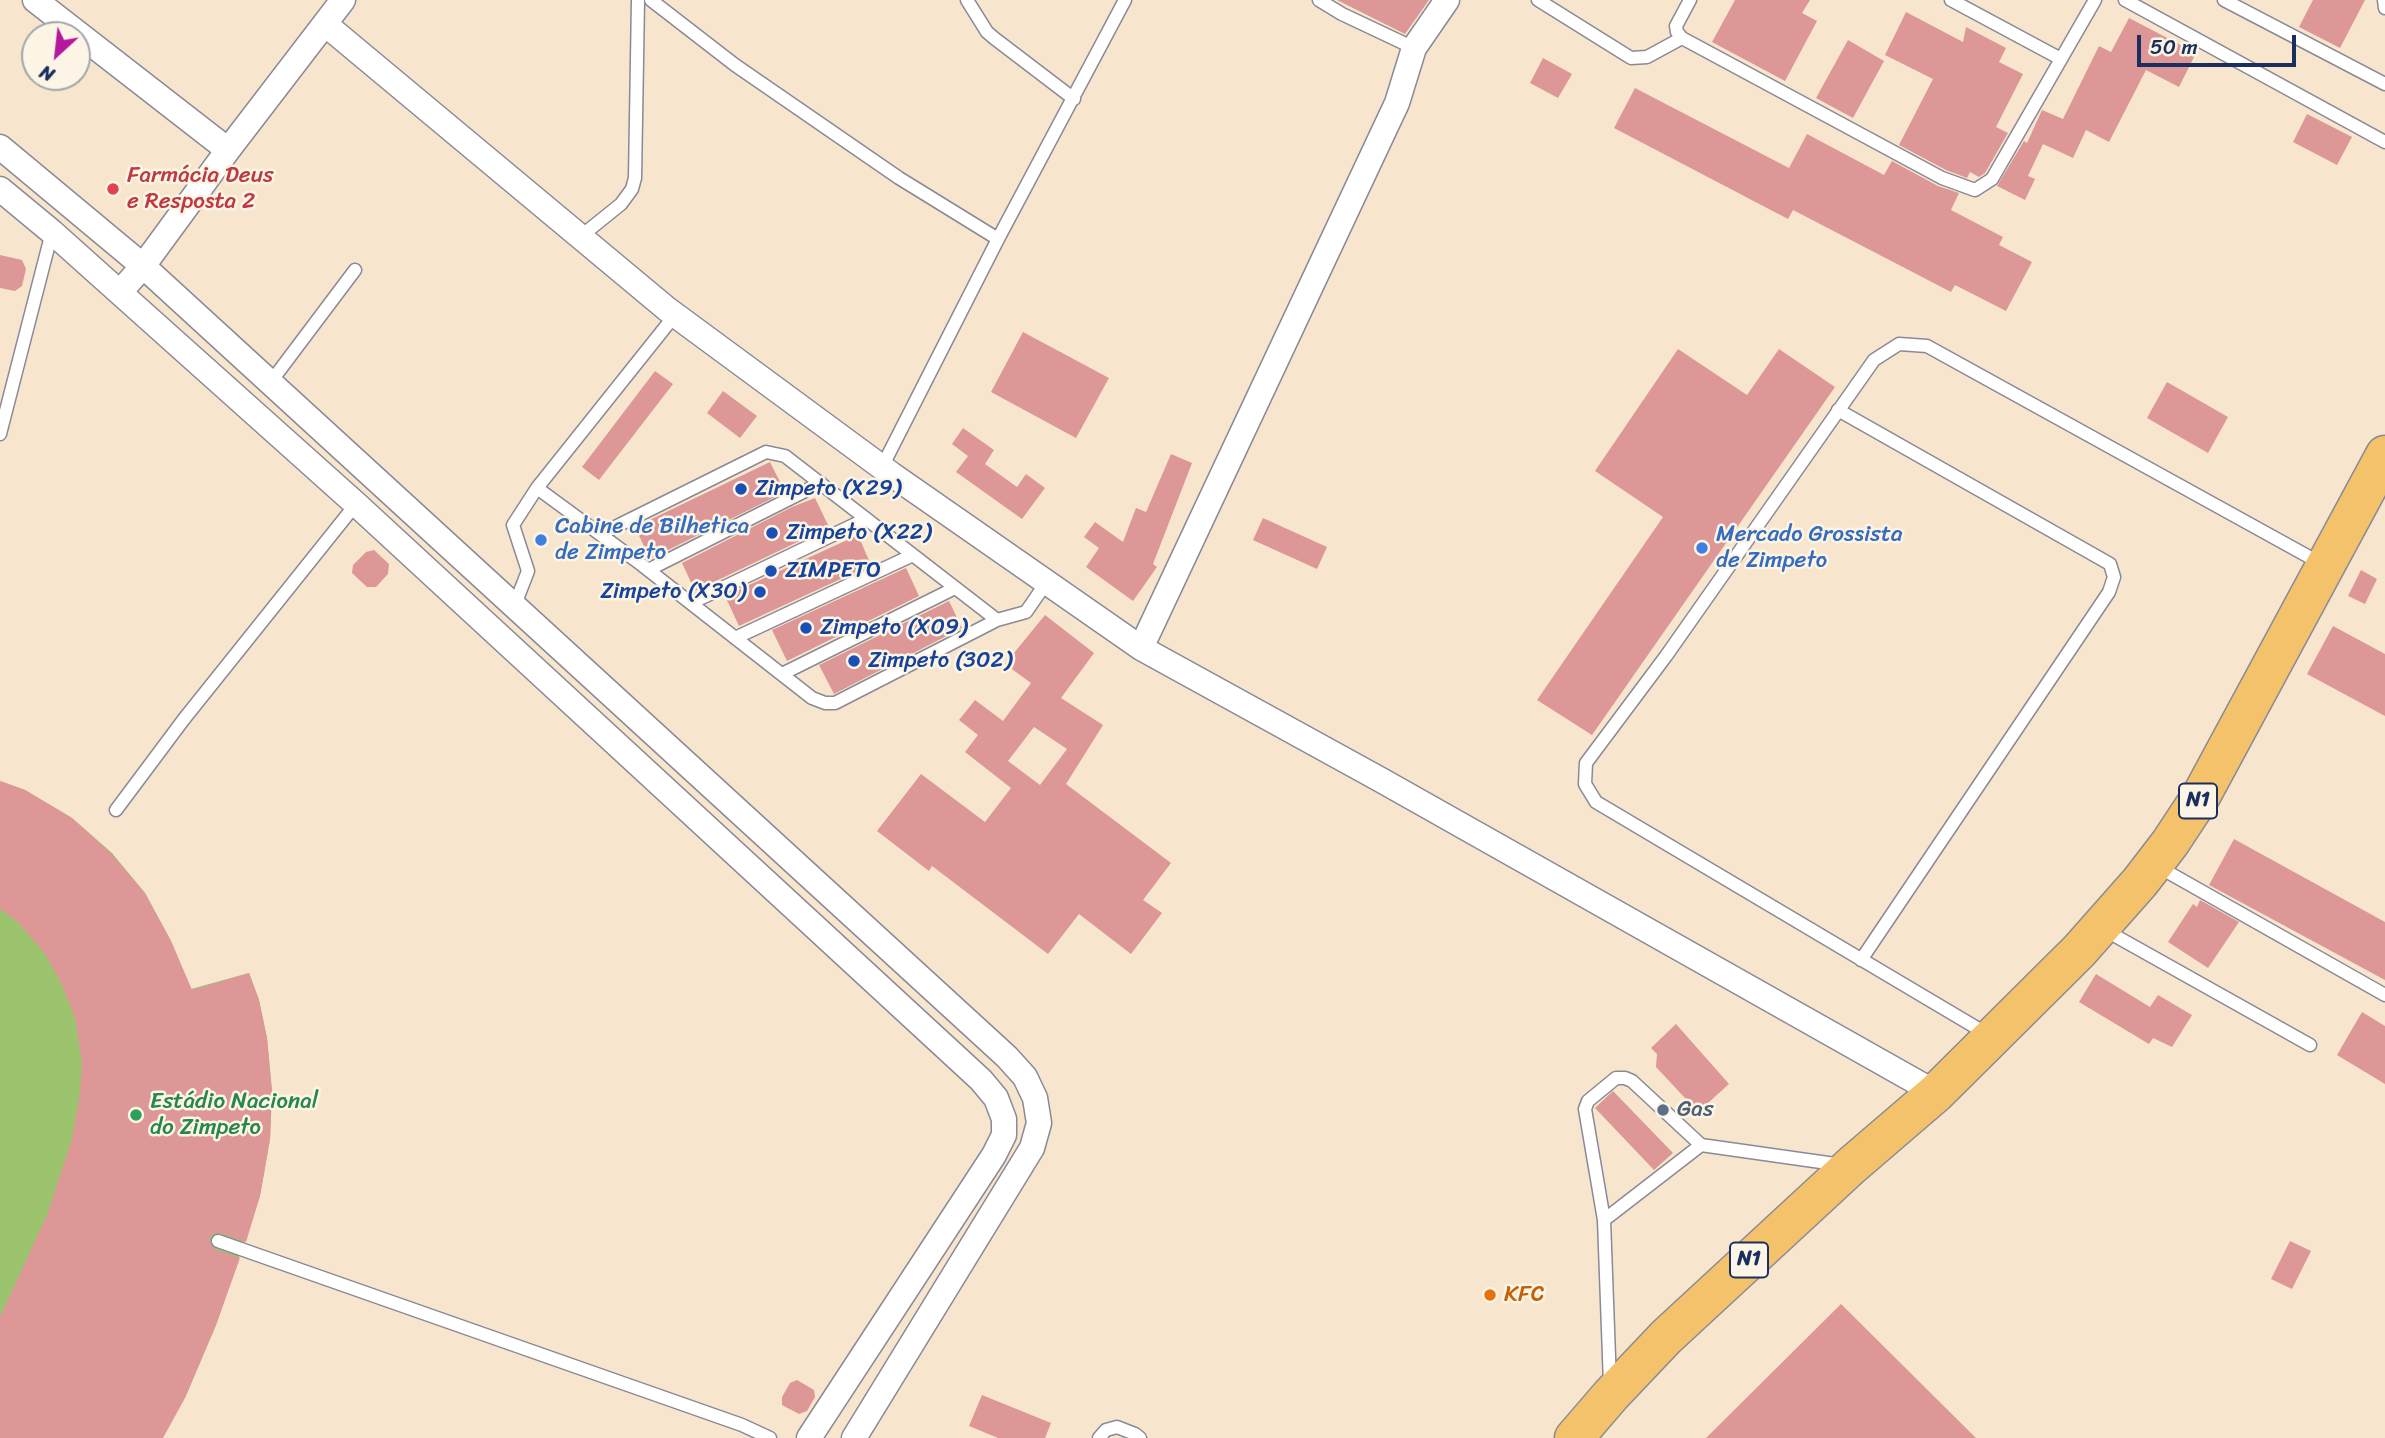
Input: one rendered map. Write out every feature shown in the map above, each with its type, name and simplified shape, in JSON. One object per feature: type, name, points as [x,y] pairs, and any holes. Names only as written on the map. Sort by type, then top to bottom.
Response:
[{"type":"highway","name":"N1","points":[[1574,1438],[1666,1337],[1851,1166],[1936,1094],[1993,1038],[2079,951],[2154,864],[2201,796],[2385,455]]},
{"type":"street","points":[[35,0],[228,150]]},
{"type":"street","points":[[120,292],[343,0]]},
{"type":"street","points":[[1141,648],[1397,103],[1414,48],[1447,0]]},
{"type":"street","points":[[325,24],[675,314],[881,467],[1141,648],[1381,780],[1936,1094]]},
{"type":"street","points":[[0,147],[142,266],[1007,1057],[1025,1077],[1035,1098],[1039,1123],[1032,1148],[858,1437]]},
{"type":"street","points":[[0,189],[120,292],[356,504],[981,1080],[996,1098],[1004,1119],[1004,1135],[994,1155],[810,1438]]},
{"type":"lane","points":[[580,237],[621,204],[632,189],[635,178],[638,0]]},
{"type":"lane","points":[[651,0],[736,65],[866,155],[998,239]]},
{"type":"lane","points":[[967,0],[987,32],[1074,99]]},
{"type":"lane","points":[[881,467],[1125,0]]},
{"type":"lane","points":[[1319,0],[1342,14],[1414,48]]},
{"type":"lane","points":[[1538,0],[1631,58],[1647,57],[1682,38]]},
{"type":"lane","points":[[1690,0],[1676,26],[1682,38],[1942,178],[1975,190],[1992,179],[2095,0]]},
{"type":"lane","points":[[1951,0],[2061,59]]},
{"type":"lane","points":[[2124,0],[2385,142]]},
{"type":"lane","points":[[2224,0],[2385,83]]},
{"type":"lane","points":[[2384,0],[2385,8]]},
{"type":"lane","points":[[0,434],[52,232]]},
{"type":"lane","points":[[270,383],[355,270]]},
{"type":"lane","points":[[514,607],[528,571],[513,524],[537,488],[675,314]]},
{"type":"lane","points":[[1993,1038],[1596,802],[1585,784],[1586,763],[1666,656],[1874,360],[1899,344],[1927,346],[2325,566]]},
{"type":"lane","points":[[1838,410],[2110,564],[2114,577],[2109,592],[1861,960]]},
{"type":"lane","points":[[601,534],[766,452],[785,456],[997,620]]},
{"type":"lane","points":[[648,570],[821,483]]},
{"type":"lane","points":[[537,488],[601,534],[812,698],[825,703],[835,702],[997,620],[1026,612],[1046,583]]},
{"type":"lane","points":[[116,810],[184,719],[356,504]]},
{"type":"lane","points":[[691,603],[866,519]]},
{"type":"lane","points":[[735,638],[913,555]]},
{"type":"lane","points":[[782,674],[956,588]]},
{"type":"lane","points":[[2154,864],[2385,995]]},
{"type":"lane","points":[[2101,927],[2310,1045]]},
{"type":"lane","points":[[1611,1395],[1604,1220],[1585,1108],[1588,1101],[1616,1078],[1625,1078],[1632,1081],[1701,1146],[1851,1166]]},
{"type":"lane","points":[[1604,1220],[1701,1146]]},
{"type":"lane","points":[[218,1241],[741,1425],[770,1438]]},
{"type":"lane","points":[[1099,1438],[1106,1430],[1117,1427],[1140,1438]]},
{"type":"green space","name":"Estádio Nacional do Zimpeto","points":[[0,781],[25,790],[72,818],[112,853],[145,893],[171,941],[191,989],[249,973],[259,1000],[267,1038],[272,1091],[270,1139],[260,1196],[216,1325],[185,1398],[0,1438]]},
{"type":"building","points":[[1337,0],[1429,0],[1405,34]]},
{"type":"building","points":[[1735,0],[1810,0],[1802,13],[1817,21],[1785,81],[1712,42]]},
{"type":"building","points":[[2313,0],[2365,0],[2340,48],[2299,27]]},
{"type":"building","points":[[1906,12],[1963,42],[1966,27],[2006,48],[1999,62],[2023,74],[1996,127],[2008,133],[1985,173],[1979,177],[1970,172],[1967,178],[1946,170],[1899,145],[1933,79],[1885,55]]},
{"type":"building","points":[[2129,18],[2196,53],[2179,87],[2146,70],[2109,142],[2086,130],[2073,158],[2043,144],[2028,176],[2035,179],[2025,200],[1997,186],[2024,141],[2027,143],[2042,110],[2063,119],[2099,46],[2111,52]]},
{"type":"building","points":[[1848,40],[1884,61],[1853,118],[1816,98]]},
{"type":"building","points":[[1543,58],[1572,74],[1558,98],[1530,83]]},
{"type":"building","points":[[1635,88],[1789,168],[1807,134],[1884,175],[1892,161],[1938,186],[1959,193],[1951,210],[2003,237],[1999,245],[2032,262],[2006,311],[1955,285],[1951,292],[1793,210],[1788,219],[1614,128]]},
{"type":"building","points":[[2307,114],[2352,137],[2337,165],[2293,142]]},
{"type":"building","points":[[0,255],[22,260],[26,269],[22,286],[15,291],[0,288]]},
{"type":"building","points":[[1023,332],[1109,378],[1076,438],[991,392]]},
{"type":"building","points":[[1678,349],[1747,395],[1779,349],[1835,387],[1592,735],[1537,700],[1663,517],[1595,471]]},
{"type":"building","points":[[655,371],[673,384],[599,480],[582,467]]},
{"type":"building","points":[[2167,382],[2228,417],[2208,453],[2147,418]]},
{"type":"building","points":[[723,391],[757,416],[740,438],[707,413]]},
{"type":"building","points":[[963,428],[994,450],[985,464],[1017,487],[1026,474],[1045,488],[1022,519],[956,472],[968,456],[952,444]]},
{"type":"building","points":[[1171,454],[1192,463],[1153,564],[1157,567],[1133,601],[1086,567],[1099,548],[1084,537],[1095,522],[1123,542],[1136,508],[1146,512]]},
{"type":"building","points":[[770,462],[785,492],[650,559],[635,527]]},
{"type":"building","points":[[815,498],[829,527],[695,591],[682,563]]},
{"type":"building","points":[[1263,518],[1327,547],[1317,569],[1253,540]]},
{"type":"building","points":[[858,535],[871,565],[739,626],[725,596]]},
{"type":"building","points":[[374,550],[389,564],[388,574],[376,587],[367,587],[352,573],[353,565],[366,552]]},
{"type":"building","points":[[906,568],[919,596],[787,661],[772,630]]},
{"type":"building","points":[[2361,570],[2377,579],[2365,604],[2348,596]]},
{"type":"building","points":[[949,601],[962,628],[834,694],[819,665]]},
{"type":"building","points":[[1045,615],[1094,653],[1061,698],[1103,725],[1066,784],[1171,863],[1143,900],[1162,913],[1131,954],[1079,914],[1048,954],[932,866],[929,871],[877,831],[921,774],[985,822],[1011,788],[965,752],[978,735],[959,720],[975,700],[1003,721],[1031,683],[1005,664]],"holes":[[[1034,727],[1067,749],[1040,785],[1008,761]]]},
{"type":"building","points":[[2333,626],[2385,654],[2385,716],[2307,674]]},
{"type":"building","name":"Estádio Nacional do Zimpeto","points":[[0,781],[25,790],[72,818],[111,853],[145,893],[171,941],[192,990],[249,973],[259,1000],[267,1038],[272,1091],[270,1139],[260,1196],[246,1242],[220,1233],[210,1237],[214,1249],[240,1258],[216,1325],[185,1398],[163,1438],[0,1438],[0,1317],[47,1215],[72,1139],[82,1063],[75,1018],[61,983],[45,954],[18,922],[0,909]]},
{"type":"building","points":[[2234,839],[2385,922],[2385,980],[2209,885]]},
{"type":"building","points":[[2200,900],[2239,922],[2208,968],[2168,942],[2193,904],[2197,907]]},
{"type":"building","points":[[2096,974],[2150,1007],[2158,995],[2192,1015],[2172,1047],[2153,1038],[2149,1044],[2079,1002]]},
{"type":"building","points":[[2362,1012],[2385,1026],[2385,1084],[2337,1055]]},
{"type":"building","points":[[1676,1024],[1729,1084],[1698,1112],[1656,1067],[1657,1054],[1651,1048]]},
{"type":"building","points":[[1613,1091],[1673,1153],[1654,1170],[1595,1108]]},
{"type":"building","points":[[2290,1241],[2311,1251],[2292,1289],[2271,1279]]},
{"type":"building","points":[[1841,1304],[1976,1438],[1706,1438]]},
{"type":"building","points":[[797,1380],[814,1390],[815,1397],[807,1411],[799,1414],[782,1405],[782,1397],[790,1383]]},
{"type":"building","points":[[982,1395],[1051,1423],[1045,1438],[998,1438],[969,1426]]},
{"type":"place","name":"Farmácia Deus e Resposta 2","points":[[113,189]]},
{"type":"place","name":"Zimpeto (X29)","points":[[741,489]]},
{"type":"place","name":"Zimpeto (X22)","points":[[772,533]]},
{"type":"place","name":"Cabine de Bilhetica de Zimpeto","points":[[541,540]]},
{"type":"place","name":"Mercado Grossista de Zimpeto","points":[[1702,548]]},
{"type":"place","name":"ZIMPETO","points":[[771,571]]},
{"type":"place","name":"Zimpeto (X30)","points":[[760,592]]},
{"type":"place","name":"Zimpeto (X09)","points":[[806,628]]},
{"type":"place","name":"Zimpeto (302)","points":[[854,661]]},
{"type":"place","name":"Gas","points":[[1663,1110]]},
{"type":"place","name":"Estádio Nacional do Zimpeto","points":[[136,1115]]},
{"type":"place","name":"KFC","points":[[1490,1295]]}]
